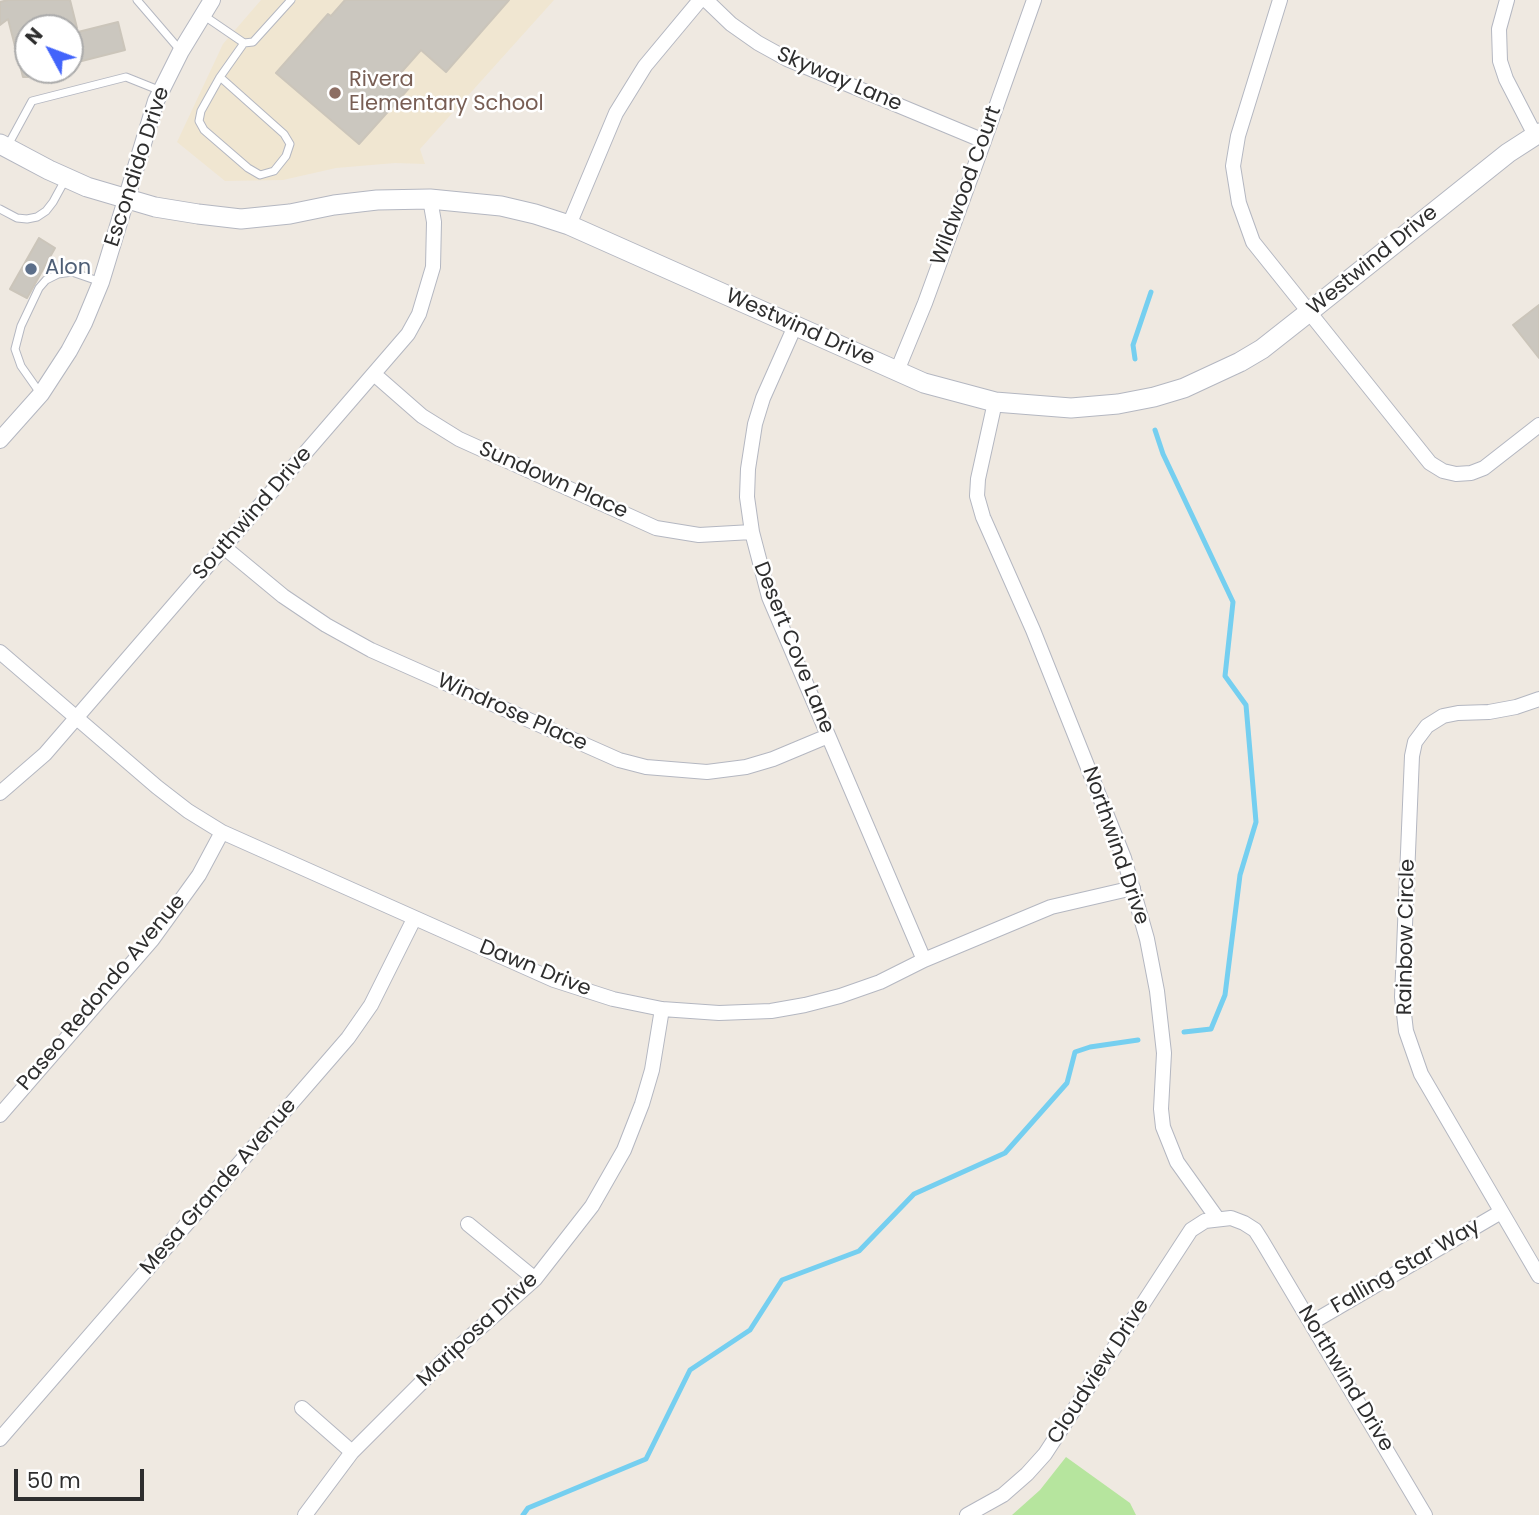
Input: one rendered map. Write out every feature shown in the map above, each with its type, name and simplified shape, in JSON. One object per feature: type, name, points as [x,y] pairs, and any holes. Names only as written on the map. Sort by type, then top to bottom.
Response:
[{"type":"main road","name":"Westwind Drive","points":[[4,146],[66,178],[127,200],[155,207],[241,219],[377,200],[430,199],[501,206],[569,225],[795,326],[954,393],[995,402],[1071,408],[1118,404],[1154,397],[1184,388],[1240,362],[1262,349],[1487,170],[1537,134]]},
{"type":"street","points":[[569,225],[616,113],[645,66],[700,0]]},
{"type":"street","name":"Skyway Lane","points":[[706,0],[731,24],[787,59],[984,141]]},
{"type":"street","name":"Wildwood Court","points":[[897,370],[925,303],[1034,0]]},
{"type":"street","points":[[1280,0],[1238,136],[1233,166],[1239,203],[1252,242],[1424,457],[1443,471],[1471,473],[1485,468],[1539,425]]},
{"type":"street","points":[[1507,0],[1499,29],[1500,61],[1506,79],[1537,134]]},
{"type":"street","name":"Escondido Drive","points":[[0,440],[41,394],[74,342],[101,282],[161,91],[208,4]]},
{"type":"street","name":"Southwind Drive","points":[[0,793],[45,754],[408,334],[429,285],[435,244],[430,199]]},
{"type":"street","name":"Desert Cove Lane","points":[[795,326],[755,424],[747,488],[752,532],[769,597],[924,960]]},
{"type":"street","name":"Sundown Place","points":[[374,374],[422,416],[459,439],[656,527],[699,535],[752,532]]},
{"type":"street","name":"Northwind Drive","points":[[995,402],[977,496],[983,517],[1099,793],[1133,888],[1157,990],[1164,1054],[1161,1109],[1168,1145],[1217,1218],[1231,1218],[1255,1230],[1426,1515]]},
{"type":"street","name":"Windrose Place","points":[[225,548],[284,596],[326,625],[371,650],[619,760],[646,767],[707,772],[746,767],[773,759],[828,736]]},
{"type":"street","name":"Dawn Drive","points":[[0,652],[167,795],[222,832],[564,984],[614,999],[662,1009],[719,1013],[771,1011],[805,1005],[880,982],[924,960],[1051,907],[1133,888]]},
{"type":"street","name":"Rainbow Circle","points":[[1539,699],[1516,707],[1443,716],[1427,726],[1415,742],[1412,756],[1402,997],[1406,1031],[1421,1074],[1539,1276]]},
{"type":"street","name":"Paseo Redondo Avenue","points":[[0,1115],[159,932],[199,875],[222,832]]},
{"type":"street","name":"Mesa Grande Avenue","points":[[0,1439],[348,1038],[378,993],[414,919]]},
{"type":"street","name":"Mariposa Drive","points":[[305,1515],[352,1452],[443,1361],[535,1279],[592,1206],[624,1150],[652,1070],[662,1009]]},
{"type":"street","name":"Falling Star Way","points":[[1311,1323],[1501,1212]]},
{"type":"street","name":"Cloudview Drive","points":[[967,1515],[1003,1495],[1045,1454],[1191,1230],[1205,1221],[1217,1218]]},
{"type":"street","points":[[468,1224],[535,1279]]},
{"type":"street","points":[[302,1408],[352,1452]]},
{"type":"lane","points":[[137,0],[181,51]]},
{"type":"lane","points":[[220,77],[284,134],[290,145],[286,156],[274,171],[260,175],[248,168],[204,130],[199,121],[201,111],[220,77],[244,43],[253,42],[291,0]]},
{"type":"lane","points":[[208,4],[244,43]]},
{"type":"lane","points":[[4,146],[32,102],[126,77],[161,91]]},
{"type":"lane","points":[[0,209],[17,218],[37,216],[46,211],[53,202],[66,178]]},
{"type":"lane","points":[[41,394],[21,366],[15,349],[21,326],[39,288],[58,274],[72,272],[101,282]]},
{"type":"shaded area","name":"Rivera Elementary School","points":[[261,0],[554,0],[420,149],[425,164],[395,163],[336,168],[283,180],[225,181],[177,142],[223,44]]},
{"type":"green space","points":[[1066,1457],[1130,1503],[1136,1515],[1012,1515],[1040,1490]]},
{"type":"building","points":[[70,0],[74,14],[14,14],[14,42],[8,19],[0,25],[0,2]]},
{"type":"building","points":[[345,0],[509,0],[446,72],[421,50],[398,76],[410,87],[359,144],[276,73],[328,14],[331,16]]},
{"type":"building","points":[[118,22],[125,50],[84,60],[84,30]]},
{"type":"building","points":[[39,238],[55,248],[27,298],[10,289]]},
{"type":"building","points":[[1539,305],[1539,358],[1513,325]]},
{"type":"waterway","points":[[1135,359],[1133,345],[1151,292]]},
{"type":"waterway","points":[[1155,430],[1163,454],[1233,602],[1225,676],[1246,705],[1256,822],[1240,875],[1225,995],[1211,1029],[1184,1032]]},
{"type":"waterway","points":[[523,1515],[528,1508],[646,1459],[690,1370],[750,1330],[782,1280],[859,1251],[914,1194],[1005,1153],[1067,1083],[1075,1052],[1090,1047],[1138,1040]]},
{"type":"place","name":"Rivera Elementary School","points":[[335,93]]},
{"type":"place","name":"Alon","points":[[31,269]]}]
